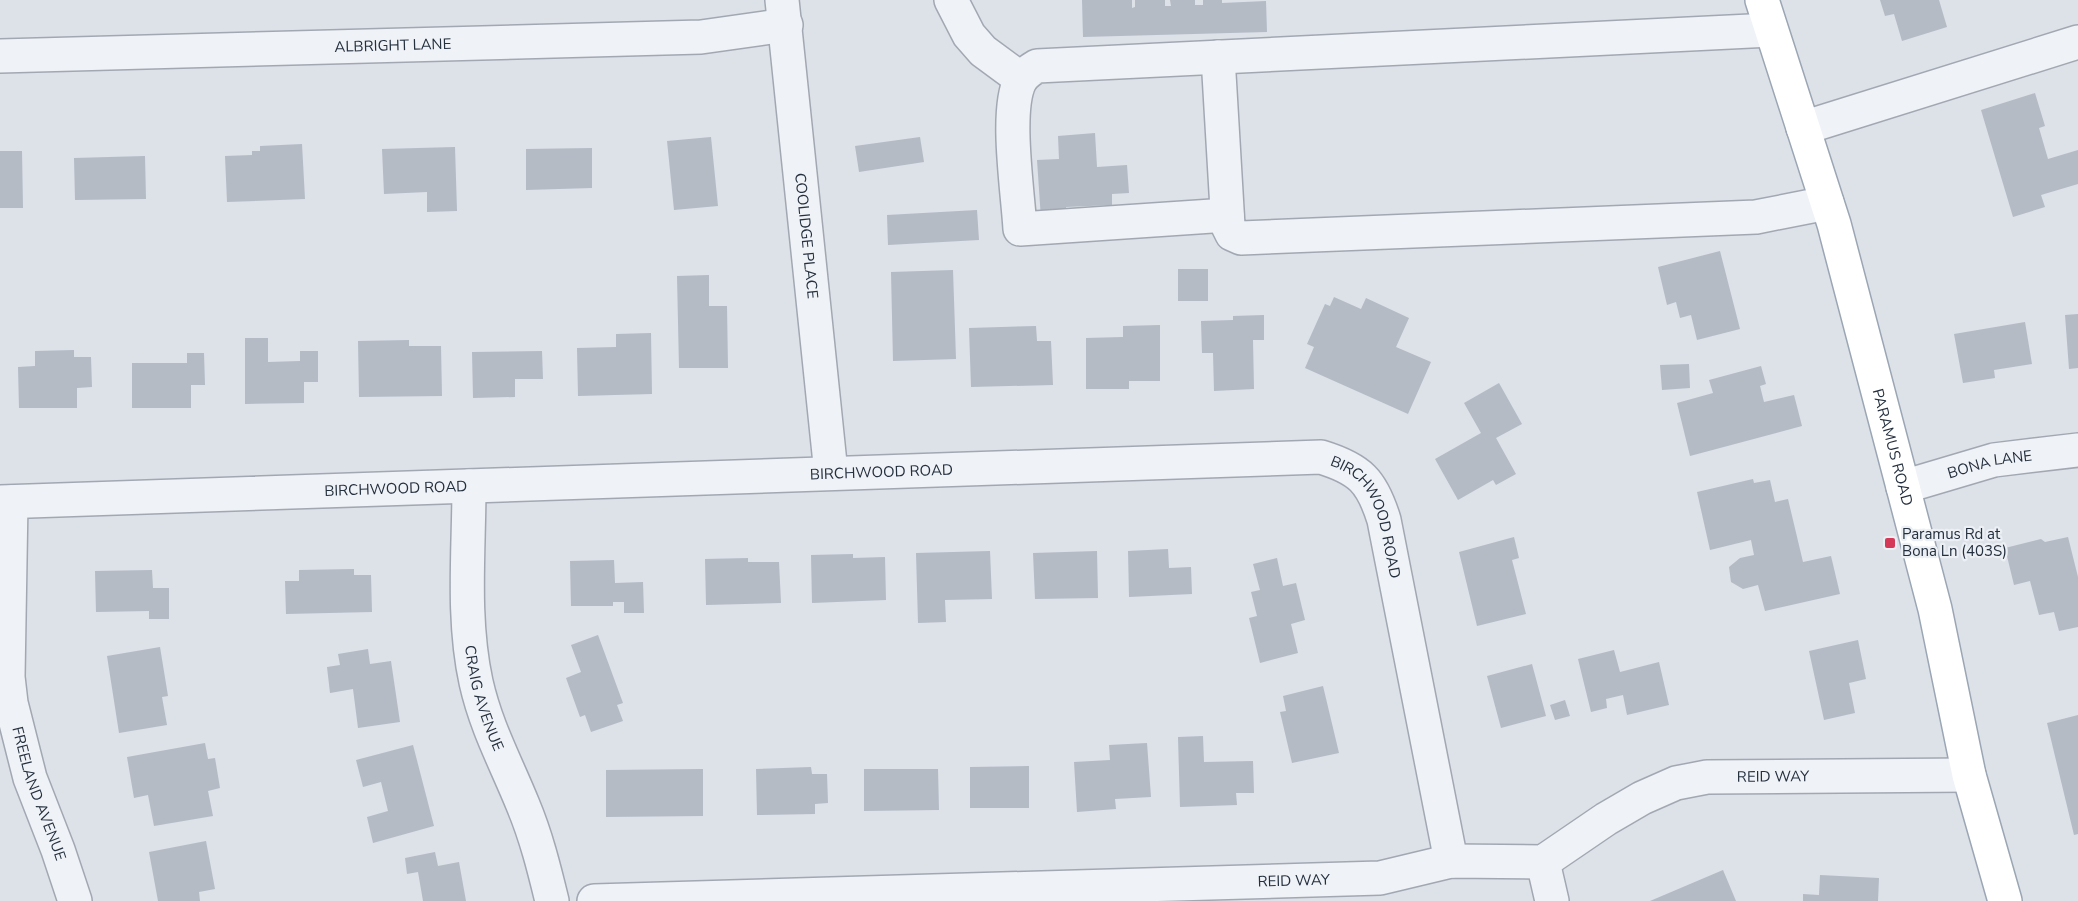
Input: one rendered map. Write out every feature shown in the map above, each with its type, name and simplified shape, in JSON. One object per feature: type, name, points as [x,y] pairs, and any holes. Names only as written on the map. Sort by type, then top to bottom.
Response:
[{"type":"main road","name":"PARAMUS ROAD","points":[[1767,15],[1827,203],[1935,609],[1969,775],[2005,901]]},
{"type":"street","points":[[951,0],[969,35],[984,51],[1021,80]]},
{"type":"street","name":"ALBRIGHT LANE","points":[[0,56],[701,37],[784,12]]},
{"type":"street","name":"COOLIDGE PLACE","points":[[784,12],[831,473]]},
{"type":"street","points":[[1227,215],[1020,229],[1012,109],[1021,80],[1028,71],[1037,66],[1218,57],[1767,15]]},
{"type":"street","points":[[1803,128],[2078,42]]},
{"type":"street","points":[[1218,57],[1228,226],[1232,234],[1241,238],[1756,217],[1827,203]]},
{"type":"street","name":"BONA LANE","points":[[1903,487],[1994,460],[2078,450]]},
{"type":"street","name":"BIRCHWOOD ROAD","points":[[5,502],[1321,457],[1346,465],[1364,478],[1378,499],[1451,861]]},
{"type":"street","name":"CRAIG AVENUE","points":[[470,486],[468,627],[476,682],[491,735],[523,804],[541,853],[552,901]]},
{"type":"street","name":"FREELAND AVENUE","points":[[5,502],[8,677],[11,703],[30,778],[75,901]]},
{"type":"street","name":"REID WAY","points":[[594,901],[1380,878],[1451,861],[1542,862],[1642,798],[1676,783],[1707,777],[1969,775]]},
{"type":"street","points":[[1542,862],[1552,901]]},
{"type":"building","points":[[1082,0],[1132,0],[1132,8],[1135,7],[1135,0],[1165,0],[1165,6],[1171,6],[1170,0],[1195,0],[1195,5],[1203,5],[1203,0],[1222,0],[1222,3],[1266,1],[1267,32],[1083,37]]},
{"type":"building","points":[[1880,0],[1939,0],[1947,27],[1902,41],[1894,14],[1885,16]]},
{"type":"building","points":[[2035,93],[2045,126],[2039,128],[2048,159],[2078,150],[2078,184],[2041,195],[2045,207],[2013,217],[1981,110]]},
{"type":"building","points":[[1095,133],[1097,167],[1127,165],[1129,193],[1112,194],[1112,205],[1066,207],[1067,217],[1041,219],[1037,160],[1059,159],[1058,136]]},
{"type":"building","points":[[711,137],[718,206],[674,210],[667,141]]},
{"type":"building","points":[[920,137],[924,162],[859,172],[855,146]]},
{"type":"building","points":[[302,144],[305,199],[227,202],[225,156],[252,155],[252,151],[260,151],[260,146]]},
{"type":"building","points":[[455,147],[457,211],[427,212],[427,192],[384,194],[382,149]]},
{"type":"building","points":[[592,148],[592,188],[526,190],[526,149]]},
{"type":"building","points":[[0,151],[22,151],[23,208],[0,208]]},
{"type":"building","points":[[145,156],[146,199],[75,200],[74,158]]},
{"type":"building","points":[[977,210],[979,240],[888,245],[887,215]]},
{"type":"building","points":[[1720,251],[1740,329],[1697,340],[1691,315],[1680,318],[1676,302],[1667,305],[1658,267]]},
{"type":"building","points":[[1178,269],[1208,269],[1208,301],[1178,301]]},
{"type":"building","points":[[953,270],[956,359],[893,361],[891,272]]},
{"type":"building","points":[[709,275],[709,306],[727,306],[728,368],[679,368],[677,276]]},
{"type":"building","points":[[1334,297],[1361,309],[1366,298],[1409,318],[1396,347],[1431,362],[1408,414],[1305,368],[1314,347],[1307,344],[1325,304],[1330,306]]},
{"type":"building","points":[[2078,314],[2078,368],[2069,369],[2065,315]]},
{"type":"building","points":[[1264,315],[1264,340],[1253,340],[1254,389],[1214,391],[1213,353],[1202,353],[1201,321],[1233,320],[1233,316]]},
{"type":"building","points":[[2025,322],[2032,364],[1994,370],[1995,378],[1963,383],[1954,334]]},
{"type":"building","points":[[1160,325],[1160,381],[1129,381],[1129,389],[1086,389],[1086,338],[1123,337],[1123,326]]},
{"type":"building","points":[[1036,326],[1037,341],[1051,341],[1053,385],[971,387],[969,328]]},
{"type":"building","points":[[651,333],[652,394],[578,396],[577,348],[616,347],[616,334]]},
{"type":"building","points":[[245,338],[268,338],[268,362],[300,361],[300,351],[318,351],[318,382],[304,382],[304,403],[245,404]]},
{"type":"building","points":[[409,340],[409,346],[441,346],[442,396],[359,397],[358,341]]},
{"type":"building","points":[[74,350],[74,357],[91,357],[92,387],[77,388],[77,408],[19,408],[18,367],[35,366],[35,351]]},
{"type":"building","points":[[542,351],[543,379],[515,379],[515,397],[473,398],[472,352]]},
{"type":"building","points":[[187,353],[204,353],[205,385],[191,385],[191,408],[132,408],[132,363],[187,363]]},
{"type":"building","points":[[1689,364],[1690,388],[1662,390],[1660,365]]},
{"type":"building","points":[[1761,366],[1766,384],[1760,386],[1764,402],[1794,395],[1802,426],[1690,456],[1677,403],[1713,393],[1709,380]]},
{"type":"building","points":[[1499,383],[1522,424],[1496,438],[1516,474],[1496,485],[1493,480],[1458,500],[1435,459],[1481,433],[1464,403]]},
{"type":"building","points":[[1753,479],[1754,483],[1770,480],[1775,502],[1788,499],[1803,562],[1831,556],[1840,594],[1765,611],[1758,585],[1743,589],[1731,582],[1729,567],[1740,558],[1754,555],[1751,540],[1710,550],[1697,492]]},
{"type":"building","points":[[1514,537],[1519,558],[1512,560],[1526,614],[1477,626],[1459,552]]},
{"type":"building","points":[[2068,537],[2078,577],[2078,627],[2059,631],[2054,612],[2039,615],[2030,581],[2014,585],[2005,548],[2041,539],[2045,542]]},
{"type":"building","points":[[1168,549],[1169,568],[1191,567],[1192,594],[1129,597],[1128,551]]},
{"type":"building","points":[[990,551],[992,599],[945,600],[946,622],[918,623],[916,553]]},
{"type":"building","points":[[1097,551],[1098,598],[1035,599],[1033,553]]},
{"type":"building","points":[[853,554],[853,558],[885,557],[886,600],[812,603],[811,555]]},
{"type":"building","points":[[748,558],[748,562],[779,562],[781,603],[706,605],[705,559]]},
{"type":"building","points":[[1277,558],[1283,586],[1296,583],[1305,620],[1291,624],[1298,653],[1260,663],[1249,618],[1257,616],[1251,592],[1260,590],[1253,564]]},
{"type":"building","points":[[614,560],[615,583],[643,582],[644,613],[624,613],[624,602],[613,602],[613,606],[571,606],[570,561]]},
{"type":"building","points":[[354,569],[354,575],[371,575],[372,612],[286,614],[285,581],[299,581],[299,570]]},
{"type":"building","points":[[152,570],[153,588],[169,588],[169,619],[149,619],[149,611],[96,612],[95,571]]},
{"type":"building","points":[[598,635],[623,703],[617,705],[623,721],[591,732],[585,715],[580,717],[566,678],[581,672],[571,645]]},
{"type":"building","points":[[1858,640],[1866,679],[1849,683],[1855,713],[1824,720],[1809,651]]},
{"type":"building","points":[[160,647],[168,696],[162,697],[167,725],[119,733],[107,656]]},
{"type":"building","points":[[368,649],[370,664],[391,661],[400,722],[358,728],[353,689],[330,693],[327,667],[340,665],[338,654]]},
{"type":"building","points":[[1614,650],[1620,672],[1659,662],[1669,705],[1627,715],[1623,695],[1606,699],[1607,708],[1591,712],[1578,659]]},
{"type":"building","points":[[1532,664],[1546,716],[1501,728],[1487,676]]},
{"type":"building","points":[[1323,686],[1339,753],[1292,763],[1280,712],[1286,711],[1283,696]]},
{"type":"building","points":[[1565,700],[1570,716],[1555,720],[1550,705]]},
{"type":"building","points":[[2078,715],[2078,834],[2074,835],[2047,723]]},
{"type":"building","points":[[1203,736],[1204,762],[1253,761],[1254,793],[1236,793],[1237,805],[1180,807],[1178,737]]},
{"type":"building","points":[[205,743],[208,759],[215,758],[220,788],[208,791],[213,816],[154,826],[148,795],[134,798],[127,757]]},
{"type":"building","points":[[1147,743],[1151,797],[1115,799],[1116,809],[1077,812],[1074,762],[1110,760],[1109,745]]},
{"type":"building","points":[[413,745],[434,826],[373,843],[367,817],[388,811],[381,782],[363,787],[356,760]]},
{"type":"building","points":[[1029,766],[1029,808],[970,808],[970,767]]},
{"type":"building","points":[[811,767],[812,774],[827,774],[828,803],[815,804],[815,814],[757,815],[756,769]]},
{"type":"building","points":[[703,769],[703,816],[606,817],[606,770]]},
{"type":"building","points":[[864,769],[938,769],[939,810],[864,811]]},
{"type":"building","points":[[206,841],[215,889],[199,892],[200,901],[158,901],[149,852]]},
{"type":"building","points":[[435,852],[438,866],[459,862],[466,901],[423,901],[418,872],[407,874],[405,858]]},
{"type":"building","points":[[1723,870],[1736,901],[1650,901]]},
{"type":"building","points":[[1820,875],[1879,878],[1878,901],[1803,901],[1803,894],[1819,895]]},
{"type":"place","name":"Paramus Rd at Bona Ln (403S)","points":[[1890,543]]}]
